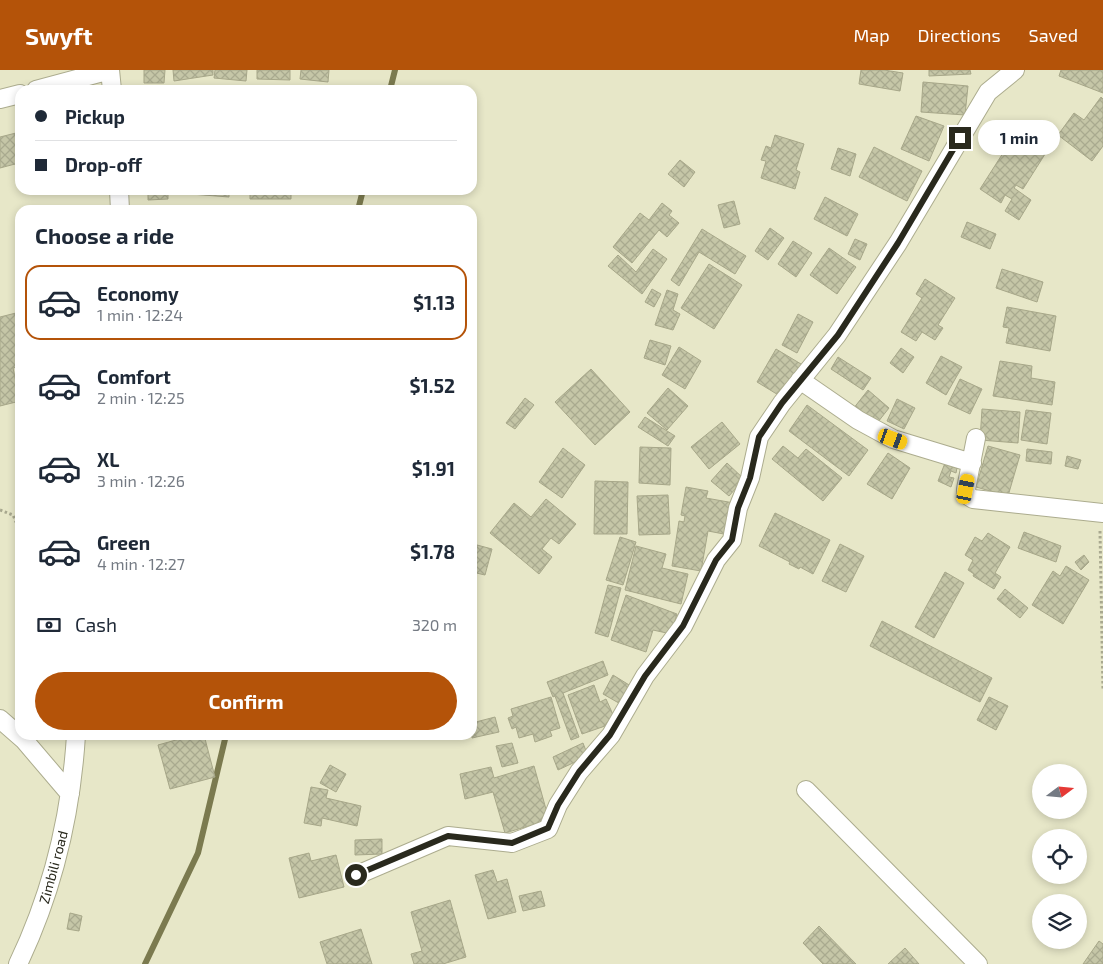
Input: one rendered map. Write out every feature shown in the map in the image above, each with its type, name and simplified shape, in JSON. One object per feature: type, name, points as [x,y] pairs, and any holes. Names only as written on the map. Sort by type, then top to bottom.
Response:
[{"type":"street","points":[[54,85],[110,70],[112,85]]},
{"type":"street","points":[[356,875],[448,836],[512,843],[548,828],[558,805],[579,772],[610,735],[645,676],[683,626],[716,560],[732,540],[738,508],[750,478],[759,437],[800,380],[838,335],[898,243],[988,92],[1015,70]]},
{"type":"street","points":[[0,100],[15,96]]},
{"type":"street","points":[[800,380],[858,420],[893,439],[972,463]]},
{"type":"street","points":[[976,438],[966,489],[967,495],[973,500],[1102,513]]},
{"type":"street","points":[[0,719],[15,732]]},
{"type":"street","points":[[24,740],[70,794]]},
{"type":"street","name":"Zimbili road","points":[[18,964],[44,901],[61,850],[70,794],[75,740]]},
{"type":"street","points":[[806,790],[978,964]]},
{"type":"path","points":[[0,510],[13,515],[15,520]]},
{"type":"path","points":[[1102,513],[1103,691]]},
{"type":"building","points":[[144,70],[165,70],[164,83],[144,83]]},
{"type":"building","points":[[173,70],[213,70],[213,75],[174,81]]},
{"type":"building","points":[[215,70],[247,70],[246,81],[214,78]]},
{"type":"building","points":[[257,70],[290,70],[290,80],[257,79]]},
{"type":"building","points":[[301,70],[329,70],[328,82],[300,79]]},
{"type":"building","points":[[861,70],[884,70],[903,73],[900,91],[859,84]]},
{"type":"building","points":[[929,70],[970,70],[971,74],[929,76]]},
{"type":"building","points":[[1061,70],[1103,70],[1103,93],[1059,76]]},
{"type":"building","points":[[923,82],[968,86],[965,115],[921,112]]},
{"type":"building","points":[[1101,97],[1103,99],[1103,146],[1092,161],[1058,135],[1074,113],[1084,120]]},
{"type":"building","points":[[916,116],[944,126],[929,161],[901,149]]},
{"type":"building","points":[[15,133],[15,164],[0,168],[0,137]]},
{"type":"building","points":[[775,135],[804,144],[796,170],[800,172],[795,189],[761,178],[766,161],[761,160],[766,146],[771,148]]},
{"type":"building","points":[[1027,138],[1047,151],[1023,189],[1016,185],[1014,188],[1031,200],[1019,220],[1005,211],[1012,199],[1005,195],[1001,203],[980,189],[1012,139],[1023,145]]},
{"type":"building","points":[[874,147],[922,171],[907,201],[859,177]]},
{"type":"building","points":[[838,148],[856,154],[850,176],[831,169]]},
{"type":"building","points":[[680,160],[695,172],[684,187],[668,174]]},
{"type":"building","points":[[148,195],[168,195],[168,199],[148,200]]},
{"type":"building","points":[[204,195],[229,195],[229,197]]},
{"type":"building","points":[[250,195],[291,195],[291,199],[250,199]]},
{"type":"building","points":[[825,197],[858,214],[847,236],[814,219]]},
{"type":"building","points":[[734,201],[740,224],[724,228],[718,205]]},
{"type":"building","points":[[662,203],[672,211],[669,215],[679,223],[667,237],[659,230],[632,263],[613,247],[640,213],[649,220]]},
{"type":"building","points":[[967,222],[996,234],[990,249],[961,237]]},
{"type":"building","points":[[770,228],[784,238],[768,260],[755,251]]},
{"type":"building","points":[[702,229],[746,256],[735,274],[699,252],[679,286],[671,280]]},
{"type":"building","points":[[855,239],[867,244],[860,260],[848,254]]},
{"type":"building","points":[[793,241],[812,253],[796,277],[778,264]]},
{"type":"building","points":[[829,248],[856,267],[837,294],[810,275]]},
{"type":"building","points":[[653,249],[667,259],[642,294],[608,266],[618,255],[636,272]]},
{"type":"building","points":[[709,264],[742,285],[714,329],[681,308]]},
{"type":"building","points":[[1002,269],[1043,282],[1037,302],[996,288]]},
{"type":"building","points":[[925,279],[955,298],[938,325],[943,328],[935,340],[922,332],[916,341],[901,332],[922,298],[916,294]]},
{"type":"building","points":[[652,289],[661,294],[654,307],[645,302]]},
{"type":"building","points":[[667,290],[678,294],[673,310],[680,314],[673,330],[655,325]]},
{"type":"building","points":[[1007,307],[1056,316],[1050,351],[1006,343],[1009,328],[1003,327]]},
{"type":"building","points":[[15,313],[15,367],[13,368],[15,402],[0,406],[0,317]]},
{"type":"building","points":[[798,314],[813,322],[797,353],[782,345]]},
{"type":"building","points":[[650,340],[671,346],[665,365],[644,358]]},
{"type":"building","points":[[679,347],[701,361],[685,389],[662,375]]},
{"type":"building","points":[[901,348],[914,357],[903,373],[890,363]]},
{"type":"building","points":[[776,349],[806,367],[780,396],[757,382]]},
{"type":"building","points":[[941,356],[962,367],[946,395],[926,383]]},
{"type":"building","points":[[838,357],[871,378],[863,390],[831,369]]},
{"type":"building","points":[[1000,361],[1032,366],[1031,378],[1055,382],[1052,405],[993,396]]},
{"type":"building","points":[[591,369],[630,412],[595,445],[555,402]]},
{"type":"building","points":[[960,379],[982,389],[970,414],[948,404]]},
{"type":"building","points":[[668,388],[688,406],[667,430],[647,413]]},
{"type":"building","points":[[868,390],[889,408],[874,427],[853,409]]},
{"type":"building","points":[[525,398],[534,405],[515,429],[506,423]]},
{"type":"building","points":[[897,399],[915,408],[904,429],[887,421]]},
{"type":"building","points":[[807,405],[868,450],[849,476],[789,431]]},
{"type":"building","points":[[982,409],[1020,412],[1018,443],[980,440]]},
{"type":"building","points":[[1026,410],[1051,413],[1047,444],[1021,440]]},
{"type":"building","points":[[645,417],[675,436],[668,446],[638,427]]},
{"type":"building","points":[[722,422],[740,444],[709,469],[691,447]]},
{"type":"building","points":[[783,446],[798,458],[806,449],[842,478],[823,501],[772,459]]},
{"type":"building","points":[[988,446],[1020,455],[1008,496],[976,487]]},
{"type":"building","points":[[640,447],[671,448],[670,485],[639,483]]},
{"type":"building","points":[[563,448],[585,465],[562,498],[539,482]]},
{"type":"building","points":[[1027,449],[1052,452],[1051,464],[1026,461]]},
{"type":"building","points":[[888,453],[910,468],[892,499],[867,484]]},
{"type":"building","points":[[1067,456],[1081,460],[1078,469],[1065,466]]},
{"type":"building","points":[[727,463],[744,479],[729,496],[711,481]]},
{"type":"building","points":[[945,463],[957,468],[956,473],[951,471],[949,477],[954,478],[951,487],[938,481]]},
{"type":"building","points":[[595,481],[628,482],[627,534],[594,534]]},
{"type":"building","points":[[686,487],[708,491],[706,498],[734,503],[729,535],[708,531],[701,571],[672,566],[679,521],[684,522],[685,516],[681,515]]},
{"type":"building","points":[[668,495],[670,534],[639,535],[637,496]]},
{"type":"building","points":[[546,499],[576,524],[559,544],[551,538],[542,549],[552,557],[539,574],[490,533],[514,503],[531,517]]},
{"type":"building","points":[[775,513],[830,540],[813,574],[789,564],[790,562],[759,546]]},
{"type":"building","points":[[1024,532],[1061,546],[1056,562],[1018,548]]},
{"type":"building","points":[[988,533],[1010,547],[995,573],[1001,577],[994,589],[973,576],[974,574],[968,570],[973,560],[965,555],[975,537],[982,541]]},
{"type":"building","points":[[620,537],[636,542],[623,585],[606,580]]},
{"type":"building","points":[[840,544],[864,556],[846,592],[822,581]]},
{"type":"building","points":[[477,545],[492,549],[485,575],[477,573]]},
{"type":"building","points":[[636,546],[666,554],[662,568],[688,574],[681,604],[625,590]]},
{"type":"building","points":[[1084,555],[1089,562],[1081,570],[1075,562]]},
{"type":"building","points":[[1066,566],[1089,580],[1063,624],[1032,605],[1053,571],[1060,576]]},
{"type":"building","points":[[945,572],[964,583],[934,638],[915,627]]},
{"type":"building","points":[[608,585],[621,588],[608,637],[595,633]]},
{"type":"building","points":[[1005,589],[1028,608],[1020,618],[997,599]]},
{"type":"building","points":[[626,595],[677,614],[671,634],[653,630],[646,652],[611,640]]},
{"type":"building","points":[[882,621],[992,678],[980,702],[870,646]]},
{"type":"building","points":[[603,661],[608,675],[563,693],[579,737],[571,740],[555,696],[553,697],[547,682]]},
{"type":"building","points":[[613,675],[634,688],[624,706],[603,694]]},
{"type":"building","points":[[594,685],[600,702],[606,699],[615,719],[607,722],[608,725],[582,734],[568,695]]},
{"type":"building","points":[[551,697],[560,728],[550,731],[552,736],[535,742],[533,734],[519,738],[516,727],[512,729],[508,718],[513,716],[511,709]]},
{"type":"building","points":[[989,697],[1008,706],[996,730],[977,720]]},
{"type":"building","points":[[495,717],[499,732],[477,737],[477,722]]},
{"type":"building","points":[[176,740],[205,740],[215,777],[170,789],[158,745]]},
{"type":"building","points":[[512,743],[518,763],[502,767],[496,746]]},
{"type":"building","points":[[583,743],[588,756],[558,770],[553,757]]},
{"type":"building","points":[[330,765],[346,774],[336,792],[320,783]]},
{"type":"building","points":[[534,766],[549,820],[505,833],[493,792],[465,799],[460,774],[491,767],[494,778]]},
{"type":"building","points":[[311,787],[328,790],[326,798],[361,806],[357,826],[322,818],[321,826],[304,823]]},
{"type":"building","points":[[382,839],[382,854],[355,855],[355,840]]},
{"type":"building","points":[[309,853],[311,861],[336,855],[344,887],[299,898],[289,858]]},
{"type":"building","points":[[493,870],[497,882],[507,879],[516,912],[488,919],[475,875]]},
{"type":"building","points":[[541,891],[545,906],[523,911],[519,896]]},
{"type":"building","points":[[450,900],[466,957],[443,964],[414,964],[411,954],[422,951],[411,912]]},
{"type":"building","points":[[70,913],[82,916],[79,931],[67,929]]},
{"type":"building","points":[[819,926],[856,964],[823,964],[803,943]]},
{"type":"building","points":[[361,929],[372,964],[327,964],[320,942]]},
{"type":"building","points":[[1099,941],[1103,944],[1103,964],[1083,964]]},
{"type":"building","points":[[905,948],[919,964],[888,964]]},
{"type":"waterway","points":[[391,85],[395,70]]},
{"type":"waterway","points":[[359,205],[362,195]]},
{"type":"waterway","points":[[145,964],[198,853],[225,740]]},
{"type":"route","points":[[356,875],[448,836],[512,843],[548,828],[558,805],[579,772],[610,735],[645,676],[683,626],[716,560],[732,540],[738,508],[750,478],[759,437],[782,403],[838,335],[898,243],[960,138]]}]
